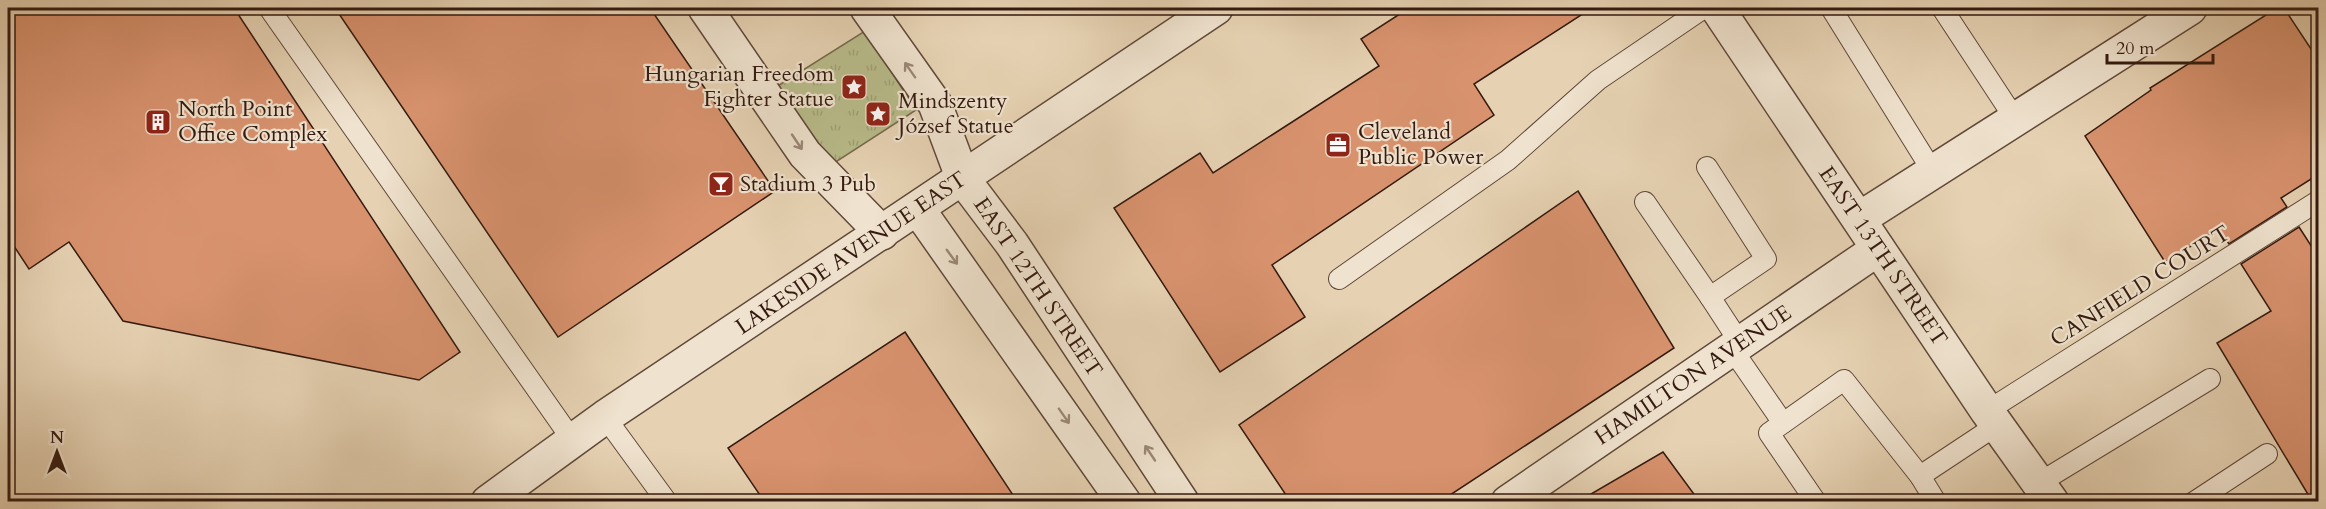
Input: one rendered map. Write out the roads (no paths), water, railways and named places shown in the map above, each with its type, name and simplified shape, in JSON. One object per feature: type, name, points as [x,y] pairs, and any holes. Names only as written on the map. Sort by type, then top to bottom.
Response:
[{"type":"street","points":[[705,8],[805,154],[882,232]]},
{"type":"street","name":"EAST 12TH STREET","points":[[867,8],[935,104],[963,178],[1012,244],[1182,501]]},
{"type":"street","name":"EAST 13TH STREET","points":[[1717,8],[1992,418],[2046,492]]},
{"type":"street","points":[[1858,219],[2190,8]]},
{"type":"street","name":"LAKESIDE AVENUE EAST","points":[[488,501],[605,417],[918,209],[1205,11]]},
{"type":"street","points":[[918,209],[1124,501]]},
{"type":"street","name":"HAMILTON AVENUE","points":[[1508,501],[1878,249]]},
{"type":"lane","points":[[269,8],[573,441]]},
{"type":"lane","points":[[1339,279],[1508,160],[1598,80],[1704,8]]},
{"type":"lane","points":[[1831,8],[1933,172]]},
{"type":"lane","points":[[1942,8],[2015,119]]},
{"type":"lane","points":[[1707,167],[1766,259],[1710,297]]},
{"type":"lane","name":"CANFIELD COURT","points":[[1920,476],[1992,418],[2319,201]]},
{"type":"lane","points":[[1645,202],[1710,297],[1736,346],[1783,423]]},
{"type":"lane","points":[[2046,492],[2210,379]]},
{"type":"lane","points":[[1816,501],[1769,433],[1844,380],[1920,476],[1936,501]]},
{"type":"lane","points":[[605,417],[667,501]]},
{"type":"lane","points":[[2194,501],[2267,454]]},
{"type":"place","name":"Hungarian Freedom Fighter Statue","points":[[854,87]]},
{"type":"place","name":"Mindszenty József Statue","points":[[878,114]]},
{"type":"place","name":"North Point Office Complex","points":[[158,122]]},
{"type":"place","name":"Cleveland Public Power","points":[[1338,145]]},
{"type":"place","name":"Stadium 3 Pub","points":[[721,184]]}]
